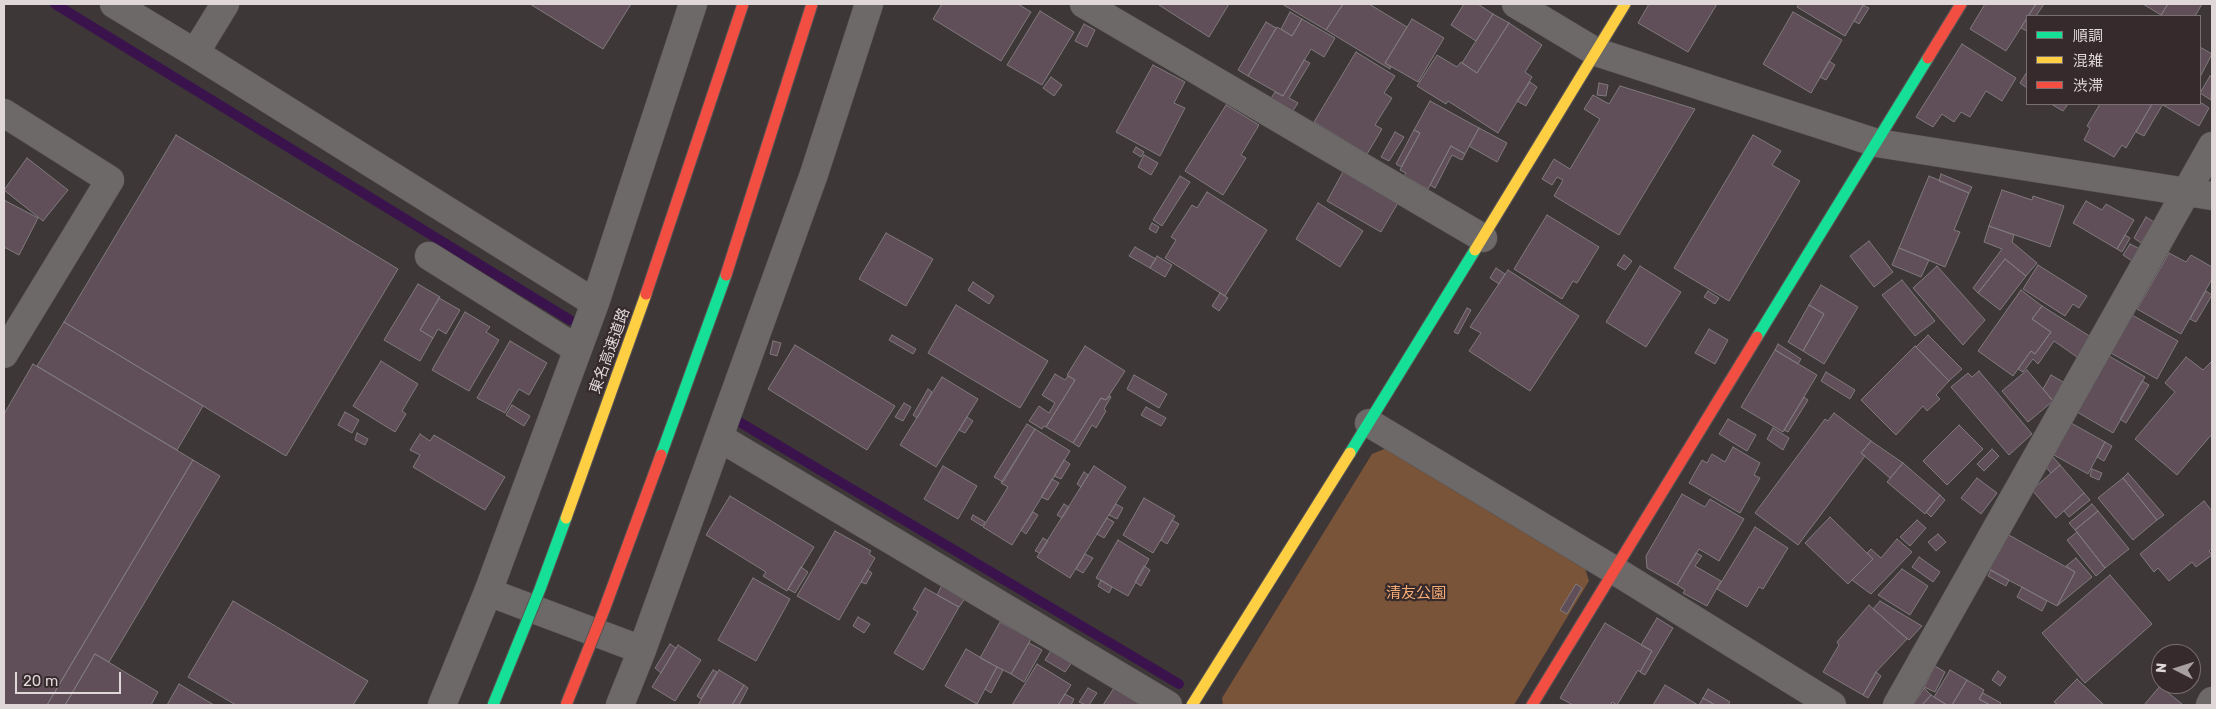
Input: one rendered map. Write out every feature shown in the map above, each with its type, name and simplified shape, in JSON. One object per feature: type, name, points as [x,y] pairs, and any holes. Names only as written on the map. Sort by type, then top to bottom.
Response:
[{"type":"main road","name":"東名高速道路","points":[[493,705],[540,589],[652,278],[743,4]]},
{"type":"main road","points":[[566,705],[604,610],[718,301],[812,4]]},
{"type":"main road","points":[[1192,705],[1369,424],[1625,4]]},
{"type":"main road","points":[[1532,705],[1961,4]]},
{"type":"street","points":[[114,4],[196,53],[595,303]]},
{"type":"street","points":[[196,53],[225,4]]},
{"type":"street","points":[[442,705],[488,592],[595,303],[693,4]]},
{"type":"street","points":[[620,705],[720,438],[814,174],[869,4]]},
{"type":"street","points":[[1084,4],[1483,238]]},
{"type":"street","points":[[1516,4],[1596,52],[1877,143],[2212,196]]},
{"type":"street","points":[[4,113],[110,180],[4,354]]},
{"type":"street","points":[[1897,705],[2212,146]]},
{"type":"street","points":[[429,256],[577,349]]},
{"type":"street","points":[[1369,424],[1614,570],[1832,705]]},
{"type":"street","points":[[720,438],[1168,705]]},
{"type":"street","points":[[488,592],[642,650]]},
{"type":"street","points":[[2210,705],[2212,701]]},
{"type":"green space","name":"清友公園","points":[[1389,447],[1584,565],[1589,581],[1514,705],[1223,705],[1222,698],[1372,454]]},
{"type":"building","points":[[530,4],[631,4],[603,49]]},
{"type":"building","points":[[942,4],[1018,4],[1031,12],[1001,61],[933,19]]},
{"type":"building","points":[[1159,4],[1229,4],[1209,37]]},
{"type":"building","points":[[1282,4],[1343,4],[1326,30]]},
{"type":"building","points":[[1343,4],[1369,4],[1407,27],[1385,63],[1391,67],[1390,69],[1326,30]]},
{"type":"building","points":[[1464,4],[1478,4],[1493,14],[1476,41],[1451,25]]},
{"type":"building","points":[[1649,4],[1717,4],[1688,52],[1638,23]]},
{"type":"building","points":[[1799,4],[1864,4],[1845,36],[1797,7]]},
{"type":"building","points":[[1985,4],[2036,4],[2029,15],[2026,15],[2026,20],[2006,51],[1970,29]]},
{"type":"building","points":[[2036,4],[2044,4],[2037,15],[2029,15]]},
{"type":"building","points":[[2143,4],[2168,4],[2161,15]]},
{"type":"building","points":[[2168,4],[2202,4],[2196,15],[2161,15]]},
{"type":"building","points":[[1863,5],[1869,8],[1859,24],[1854,21]]},
{"type":"building","points":[[1040,11],[1074,32],[1042,85],[1007,65]]},
{"type":"building","points":[[1290,12],[1302,19],[1292,36],[1281,29]]},
{"type":"building","points":[[1793,12],[1842,40],[1811,93],[1763,64]]},
{"type":"building","points":[[1493,14],[1509,23],[1477,73],[1462,63]]},
{"type":"building","points":[[1302,19],[1335,38],[1324,57],[1311,49],[1283,96],[1248,76],[1277,27],[1292,36]]},
{"type":"building","points":[[1412,19],[1444,38],[1418,82],[1385,63]]},
{"type":"building","points":[[2026,20],[2026,30],[2021,28]]},
{"type":"building","points":[[1266,22],[1276,28],[1248,76],[1238,70]]},
{"type":"building","points":[[1509,23],[1542,45],[1525,72],[1532,77],[1498,133],[1448,101],[1446,104],[1417,86],[1437,55],[1457,67],[1461,62],[1477,73]]},
{"type":"building","points":[[1084,24],[1095,30],[1087,47],[1075,41]]},
{"type":"building","points":[[1962,44],[2016,78],[2002,101],[1986,91],[1970,117],[1961,112],[1954,122],[1942,114],[1933,127],[1916,117]]},
{"type":"building","points":[[2201,48],[2212,54],[2201,75]]},
{"type":"building","points":[[1356,52],[1395,76],[1384,93],[1392,98],[1375,125],[1382,129],[1367,154],[1314,122]]},
{"type":"building","points":[[1304,60],[1310,63],[1289,98],[1298,103],[1292,112],[1270,100],[1275,92],[1283,96]]},
{"type":"building","points":[[1829,61],[1835,65],[1826,80],[1820,77]]},
{"type":"building","points":[[1153,65],[1185,82],[1174,103],[1185,108],[1160,156],[1116,132]]},
{"type":"building","points":[[2026,74],[2026,87],[2020,83]]},
{"type":"building","points":[[2210,76],[2212,77],[2211,100],[2201,94]]},
{"type":"building","points":[[1051,77],[1062,85],[1054,96],[1043,88]]},
{"type":"building","points":[[1530,82],[1537,87],[1526,106],[1517,101]]},
{"type":"building","points":[[1599,83],[1608,85],[1606,96],[1597,95]]},
{"type":"building","points":[[1620,86],[1695,109],[1619,235],[1554,196],[1563,180],[1557,177],[1552,185],[1542,179],[1554,159],[1570,169],[1600,119],[1584,109],[1593,95],[1609,104]]},
{"type":"building","points":[[1430,101],[1479,128],[1465,154],[1451,146],[1428,189],[1404,176],[1406,173],[1400,170],[1420,133],[1414,130]]},
{"type":"building","points":[[2201,103],[2209,108],[2199,126],[2163,105],[2201,105]]},
{"type":"building","points":[[1226,105],[1259,125],[1241,155],[1246,158],[1223,195],[1185,171]]},
{"type":"building","points":[[2053,105],[2067,105],[2063,111]]},
{"type":"building","points":[[2099,105],[2151,105],[2126,148],[2122,145],[2114,157],[2084,140],[2090,128],[2087,126]]},
{"type":"building","points":[[2151,105],[2162,105],[2144,136],[2136,132]]},
{"type":"building","points":[[1479,128],[1507,143],[1497,162],[1469,146]]},
{"type":"building","points":[[1414,130],[1420,133],[1401,167],[1396,164]]},
{"type":"building","points":[[1395,132],[1404,137],[1389,161],[1381,157]]},
{"type":"building","points":[[176,135],[398,269],[286,456],[64,322]]},
{"type":"building","points":[[1753,135],[1781,151],[1772,165],[1800,181],[1729,301],[1674,268]]},
{"type":"building","points":[[1451,146],[1465,154],[1462,160],[1452,155],[1435,188],[1430,185]]},
{"type":"building","points":[[1136,147],[1144,152],[1141,157],[1133,152]]},
{"type":"building","points":[[1144,155],[1158,163],[1151,175],[1138,167]]},
{"type":"building","points":[[27,158],[68,190],[43,221],[4,190]]},
{"type":"building","points":[[1344,170],[1399,201],[1381,232],[1327,201]]},
{"type":"building","points":[[1941,174],[1972,187],[1969,193],[1939,181]]},
{"type":"building","points":[[1180,176],[1190,182],[1162,226],[1153,220]]},
{"type":"building","points":[[1929,176],[1969,193],[1954,230],[1960,232],[1945,267],[1899,248]]},
{"type":"building","points":[[2002,190],[2032,200],[2033,196],[2064,206],[2050,247],[1989,226]]},
{"type":"building","points":[[1207,192],[1267,230],[1225,296],[1165,258],[1176,240],[1171,237],[1192,205],[1197,208]]},
{"type":"building","points":[[4,200],[38,218],[19,255],[4,247]]},
{"type":"building","points":[[2086,201],[2102,210],[2106,204],[2134,220],[2117,249],[2073,223]]},
{"type":"building","points":[[1318,203],[1363,231],[1340,267],[1296,239]]},
{"type":"building","points":[[1547,215],[1599,247],[1577,283],[1573,281],[1562,299],[1514,269]]},
{"type":"building","points":[[2146,217],[2154,222],[2141,243],[2134,238]]},
{"type":"building","points":[[1152,223],[1159,227],[1156,233],[1149,229]]},
{"type":"building","points":[[1989,226],[2014,235],[2012,242],[2037,263],[2026,276],[2005,259],[1978,293],[1973,288],[2002,249],[1984,242]]},
{"type":"building","points":[[886,233],[933,259],[906,306],[859,279]]},
{"type":"building","points":[[2125,235],[2130,238],[2122,252],[2117,249]]},
{"type":"building","points":[[1869,241],[1893,272],[1874,287],[1850,256]]},
{"type":"building","points":[[2130,244],[2140,249],[2132,261],[2123,255]]},
{"type":"building","points":[[1135,247],[1156,259],[1150,268],[1129,256]]},
{"type":"building","points":[[1899,248],[1929,260],[1921,277],[1892,265]]},
{"type":"building","points":[[2169,253],[2186,262],[2191,255],[2212,267],[2212,279],[2181,334],[2137,309]]},
{"type":"building","points":[[1624,255],[1632,261],[1625,270],[1617,265]]},
{"type":"building","points":[[1157,256],[1172,265],[1165,277],[1150,268]]},
{"type":"building","points":[[2005,259],[2026,276],[2000,310],[1978,293]]},
{"type":"building","points":[[2038,265],[2087,296],[2079,308],[2073,304],[2065,316],[2023,289]]},
{"type":"building","points":[[1640,266],[1681,292],[1646,347],[1606,322]]},
{"type":"building","points":[[1937,266],[1985,320],[1963,345],[1913,288]]},
{"type":"building","points":[[1496,268],[1505,274],[1499,284],[1490,278]]},
{"type":"building","points":[[1508,270],[1579,316],[1530,391],[1469,351],[1481,333],[1470,327]]},
{"type":"building","points":[[1902,280],[1935,321],[1915,336],[1882,295]]},
{"type":"building","points":[[973,282],[994,296],[989,304],[968,290]]},
{"type":"building","points":[[418,284],[440,297],[420,330],[433,338],[420,361],[384,340]]},
{"type":"building","points":[[1821,285],[1858,307],[1824,364],[1803,351],[1824,314],[1809,305]]},
{"type":"building","points":[[2021,290],[2042,306],[2032,319],[2051,332],[2035,354],[2031,351],[2013,376],[1978,351]]},
{"type":"building","points":[[1708,291],[1719,298],[1715,304],[1704,297]]},
{"type":"building","points":[[2206,291],[2212,295],[2196,322],[2190,319]]},
{"type":"building","points":[[1220,293],[1228,298],[1219,311],[1212,306]]},
{"type":"building","points":[[439,298],[460,310],[446,334],[438,329],[433,338],[420,330]]},
{"type":"building","points":[[956,305],[1048,361],[1020,408],[928,353]]},
{"type":"building","points":[[1809,305],[1824,314],[1803,351],[1788,342]]},
{"type":"building","points":[[2042,306],[2091,337],[2077,357],[2054,341],[2038,364],[2033,359],[2023,372],[2018,369],[2031,351],[2035,354],[2051,332],[2032,319]]},
{"type":"building","points":[[1467,308],[1471,310],[1458,334],[1454,332]]},
{"type":"building","points":[[465,312],[490,327],[486,332],[499,340],[469,391],[432,370]]},
{"type":"building","points":[[2132,315],[2178,341],[2157,379],[2111,353]]},
{"type":"building","points":[[64,322],[203,406],[177,450],[37,366]]},
{"type":"building","points":[[1709,329],[1728,340],[1715,364],[1695,353]]},
{"type":"building","points":[[892,335],[916,349],[913,354],[889,340]]},
{"type":"building","points":[[1928,335],[1962,369],[1949,381],[1916,347]]},
{"type":"building","points":[[510,341],[547,363],[529,395],[519,389],[505,413],[477,398]]},
{"type":"building","points":[[773,341],[781,343],[777,356],[770,354]]},
{"type":"building","points":[[1778,344],[1801,359],[1798,364],[1775,350]]},
{"type":"building","points":[[795,345],[895,406],[867,450],[768,389]]},
{"type":"building","points":[[1085,346],[1125,371],[1106,400],[1101,398],[1073,443],[1046,427],[1075,380],[1067,375]]},
{"type":"building","points":[[1915,346],[1949,381],[1936,395],[1940,399],[1927,411],[1923,406],[1896,435],[1861,400]]},
{"type":"building","points":[[1775,350],[1817,375],[1783,432],[1741,407]]},
{"type":"building","points":[[2109,356],[2145,377],[2113,433],[2077,412]]},
{"type":"building","points":[[2186,357],[2203,370],[2212,361],[2212,434],[2177,475],[2135,439],[2175,392],[2165,383]]},
{"type":"building","points":[[381,361],[418,384],[402,411],[406,414],[395,432],[353,406]]},
{"type":"building","points":[[33,364],[193,460],[47,705],[4,705],[4,414]]},
{"type":"building","points":[[2027,370],[2053,401],[2028,422],[2002,391]]},
{"type":"building","points":[[1979,371],[2032,434],[2009,455],[1951,387],[1968,373],[1972,377]]},
{"type":"building","points":[[1826,372],[1855,390],[1850,399],[1821,381]]},
{"type":"building","points":[[1055,374],[1065,380],[1068,376],[1075,380],[1046,427],[1044,426],[1042,429],[1029,421],[1039,406],[1049,413],[1055,403],[1042,395]]},
{"type":"building","points":[[1134,375],[1167,394],[1159,408],[1127,389]]},
{"type":"building","points":[[2051,375],[2063,382],[2053,401],[2043,389]]},
{"type":"building","points":[[942,377],[978,399],[936,467],[900,445]]},
{"type":"building","points":[[2142,381],[2149,385],[2126,423],[2120,419]]},
{"type":"building","points":[[928,389],[932,392],[917,418],[913,415]]},
{"type":"building","points":[[1110,396],[1104,409],[1106,411],[1096,428],[1092,425],[1079,447],[1073,443],[1101,398],[1106,400]]},
{"type":"building","points":[[1804,397],[1808,400],[1788,432],[1784,430]]},
{"type":"building","points":[[904,403],[911,407],[903,421],[895,417]]},
{"type":"building","points":[[512,405],[530,416],[524,426],[506,415]]},
{"type":"building","points":[[1146,407],[1166,418],[1161,426],[1141,415]]},
{"type":"building","points":[[345,412],[359,420],[352,433],[338,425]]},
{"type":"building","points":[[1834,413],[1871,441],[1861,453],[1865,456],[1798,545],[1755,513],[1825,419],[1828,421]]},
{"type":"building","points":[[967,417],[973,421],[965,433],[959,430]]},
{"type":"building","points":[[1728,419],[1756,435],[1747,451],[1719,434]]},
{"type":"building","points":[[2071,423],[2105,442],[2088,474],[2054,455]]},
{"type":"building","points":[[1027,424],[1035,429],[1003,482],[994,477]]},
{"type":"building","points":[[1959,425],[1983,449],[1947,485],[1923,461]]},
{"type":"building","points":[[1773,428],[1789,438],[1783,450],[1767,439]]},
{"type":"building","points":[[1035,429],[1070,451],[1012,545],[983,527],[1008,487],[1001,483]]},
{"type":"building","points":[[357,433],[368,439],[365,445],[355,440]]},
{"type":"building","points":[[420,434],[430,441],[434,435],[505,477],[485,510],[413,467],[420,455],[410,450]]},
{"type":"building","points":[[1871,441],[1903,463],[1890,478],[1861,453]]},
{"type":"building","points":[[2105,442],[2112,446],[2104,461],[2097,457]]},
{"type":"building","points":[[1733,447],[1760,463],[1754,475],[1760,478],[1740,513],[1689,483],[1702,460],[1707,463],[1712,454],[1725,462]]},
{"type":"building","points":[[1992,449],[1999,456],[1984,471],[1977,464]]},
{"type":"building","points":[[2053,457],[2060,465],[2051,473],[2044,465]]},
{"type":"building","points":[[193,460],[220,476],[109,662],[95,654],[65,705],[47,705]]},
{"type":"building","points":[[1064,460],[1070,464],[1061,479],[1054,476]]},
{"type":"building","points":[[1903,463],[1940,495],[1925,514],[1887,482]]},
{"type":"building","points":[[2060,465],[2084,493],[2056,518],[2032,490]]},
{"type":"building","points":[[943,466],[977,486],[958,519],[924,499]]},
{"type":"building","points":[[1094,466],[1126,487],[1070,578],[1037,557]]},
{"type":"building","points":[[2092,469],[2102,473],[2099,480],[2090,476]]},
{"type":"building","points":[[1084,472],[1088,475],[1081,487],[1077,484]]},
{"type":"building","points":[[2128,473],[2164,515],[2157,520],[2123,478]]},
{"type":"building","points":[[1977,478],[1997,493],[1981,514],[1961,498]]},
{"type":"building","points":[[2123,478],[2157,520],[2133,540],[2098,498]]},
{"type":"building","points":[[1052,479],[1059,483],[1048,500],[1041,497]]},
{"type":"building","points":[[2084,493],[2090,500],[2069,517],[2064,511]]},
{"type":"building","points":[[1682,494],[1705,507],[1710,499],[1744,519],[1719,561],[1699,549],[1677,585],[1647,568],[1646,556]]},
{"type":"building","points":[[1940,495],[1945,500],[1931,517],[1926,512]]},
{"type":"building","points":[[730,496],[814,547],[787,591],[763,576],[766,572],[706,535]]},
{"type":"building","points":[[1144,498],[1175,516],[1153,553],[1123,535]]},
{"type":"building","points":[[2204,501],[2212,511],[2212,548],[2209,551],[2212,555],[2196,567],[2192,562],[2169,581],[2158,568],[2154,572],[2140,554]]},
{"type":"building","points":[[1064,504],[1069,507],[1062,518],[1057,515]]},
{"type":"building","points":[[1116,504],[1123,508],[1117,519],[1109,515]]},
{"type":"building","points":[[2092,504],[2098,511],[2075,530],[2069,523]]},
{"type":"building","points":[[2098,511],[2129,549],[2105,568],[2075,530]]},
{"type":"building","points":[[1033,512],[1038,515],[1026,534],[1021,530]]},
{"type":"building","points":[[973,515],[985,522],[982,526],[971,519]]},
{"type":"building","points":[[1830,517],[1873,559],[1848,584],[1805,543]]},
{"type":"building","points":[[1107,518],[1114,522],[1104,538],[1097,534]]},
{"type":"building","points":[[1172,520],[1179,524],[1167,544],[1161,540]]},
{"type":"building","points":[[1917,520],[1926,528],[1910,546],[1900,537]]},
{"type":"building","points":[[1755,527],[1788,548],[1763,589],[1759,587],[1747,607],[1717,589]]},
{"type":"building","points":[[835,531],[871,551],[869,554],[875,558],[839,620],[797,596]]},
{"type":"building","points":[[2077,532],[2105,568],[2096,576],[2067,540]]},
{"type":"building","points":[[1938,534],[1946,542],[1936,551],[1928,542]]},
{"type":"building","points":[[2007,534],[2075,572],[2057,606],[1988,569]]},
{"type":"building","points":[[1043,538],[1048,541],[1040,553],[1035,551]]},
{"type":"building","points":[[1897,539],[1912,552],[1871,594],[1852,580],[1873,559],[1867,553],[1871,549],[1881,558]]},
{"type":"building","points":[[1118,540],[1149,559],[1128,596],[1096,578]]},
{"type":"building","points":[[1696,553],[1702,556],[1695,566],[1721,581],[1707,606],[1683,593],[1685,590],[1677,585]]},
{"type":"building","points":[[1085,554],[1093,558],[1083,573],[1076,569]]},
{"type":"building","points":[[1919,557],[1940,572],[1933,582],[1912,567]]},
{"type":"building","points":[[2076,558],[2092,577],[2057,606],[2075,572],[2066,566]]},
{"type":"building","points":[[1144,566],[1150,570],[1141,586],[1135,582]]},
{"type":"building","points":[[801,567],[808,572],[795,593],[788,589]]},
{"type":"building","points":[[1902,569],[1928,586],[1910,615],[1878,595]]},
{"type":"building","points":[[868,570],[872,573],[866,584],[861,582]]},
{"type":"building","points":[[1991,570],[2009,580],[2006,586],[1988,576]]},
{"type":"building","points":[[2110,575],[2152,624],[2085,683],[2042,633]]},
{"type":"building","points":[[753,578],[790,599],[756,661],[718,640]]},
{"type":"building","points":[[1101,580],[1112,587],[1109,593],[1098,586]]},
{"type":"building","points":[[943,583],[966,597],[959,607],[937,595]]},
{"type":"building","points":[[1576,584],[1582,588],[1567,614],[1560,610]]},
{"type":"building","points":[[2022,587],[2047,601],[2042,611],[2017,597]]},
{"type":"building","points":[[925,588],[959,607],[923,670],[894,653],[918,612],[913,609]]},
{"type":"building","points":[[233,601],[368,681],[353,705],[236,705],[188,677]]},
{"type":"building","points":[[1880,601],[1922,626],[1909,640],[1873,609]]},
{"type":"building","points":[[1869,605],[1907,639],[1876,672],[1863,695],[1823,672],[1839,645],[1837,642]]},
{"type":"building","points":[[858,617],[870,624],[864,633],[853,626]]},
{"type":"building","points":[[1657,618],[1673,628],[1645,675],[1640,672],[1652,651],[1641,645]]},
{"type":"building","points":[[1000,622],[1031,639],[1011,674],[980,658]]},
{"type":"building","points":[[1605,623],[1652,651],[1617,705],[1612,702],[1611,705],[1573,705],[1560,698]]},
{"type":"building","points":[[1029,643],[1042,650],[1024,682],[1011,674]]},
{"type":"building","points":[[670,644],[676,648],[661,673],[655,668]]},
{"type":"building","points":[[678,645],[701,660],[675,701],[652,687]]},
{"type":"building","points":[[966,649],[997,667],[977,704],[945,686]]},
{"type":"building","points":[[1052,649],[1072,662],[1065,672],[1045,660]]},
{"type":"building","points":[[95,654],[158,692],[151,705],[65,705]]},
{"type":"building","points":[[1037,664],[1071,685],[1058,705],[1012,705]]},
{"type":"building","points":[[1935,666],[1945,672],[1935,692],[1924,687]]},
{"type":"building","points":[[997,667],[1003,670],[991,693],[985,689]]},
{"type":"building","points":[[713,670],[717,672],[701,699],[697,696]]},
{"type":"building","points":[[719,670],[744,685],[732,705],[698,705]]},
{"type":"building","points":[[1950,670],[1967,680],[1952,705],[1947,705],[1934,697]]},
{"type":"building","points":[[1998,671],[2006,677],[2000,686],[1992,680]]},
{"type":"building","points":[[1876,672],[1881,676],[1868,698],[1863,695]]},
{"type":"building","points":[[2077,679],[2104,705],[2058,705],[2054,702]]},
{"type":"building","points":[[1967,680],[1984,690],[1979,699],[1990,705],[1952,705]]},
{"type":"building","points":[[179,684],[214,705],[167,705]]},
{"type":"building","points":[[744,685],[748,688],[739,705],[732,705]]},
{"type":"building","points":[[1665,685],[1698,705],[1653,705]]},
{"type":"building","points":[[1088,688],[1097,693],[1089,705],[1086,705],[1079,702]]},
{"type":"building","points":[[1114,688],[1141,705],[1103,705]]},
{"type":"building","points":[[1924,688],[1931,695],[1922,705],[1913,705]]},
{"type":"building","points":[[1708,689],[1730,702],[1728,705],[1715,705],[1703,698]]},
{"type":"building","points":[[1983,693],[2001,703],[1999,705],[1990,705],[1979,699]]},
{"type":"building","points":[[1065,694],[1074,699],[1071,705],[1058,705]]},
{"type":"building","points":[[2153,694],[2170,694],[2182,704],[2182,705],[2144,705]]},
{"type":"building","points":[[1931,695],[1934,697],[1947,705],[1922,705]]},
{"type":"building","points":[[1703,698],[1715,705],[1699,705]]},
{"type":"waterway","points":[[55,4],[570,320]]},
{"type":"waterway","points":[[741,423],[1179,684]]},
{"type":"traffic: fast","points":[[1757,337],[1928,58]]},
{"type":"traffic: fast","points":[[1350,453],[1475,250]]},
{"type":"traffic: fast","points":[[661,455],[726,275]]},
{"type":"traffic: fast","points":[[493,705],[540,589],[566,518]]},
{"type":"traffic: slow","points":[[1475,250],[1625,4]]},
{"type":"traffic: slow","points":[[566,518],[646,294]]},
{"type":"traffic: slow","points":[[1192,705],[1350,453]]},
{"type":"traffic: jam","points":[[646,294],[743,4]]},
{"type":"traffic: jam","points":[[726,275],[812,4]]},
{"type":"traffic: jam","points":[[1928,58],[1961,4]]},
{"type":"traffic: jam","points":[[1532,705],[1757,337]]},
{"type":"traffic: jam","points":[[566,705],[604,610],[661,455]]}]
